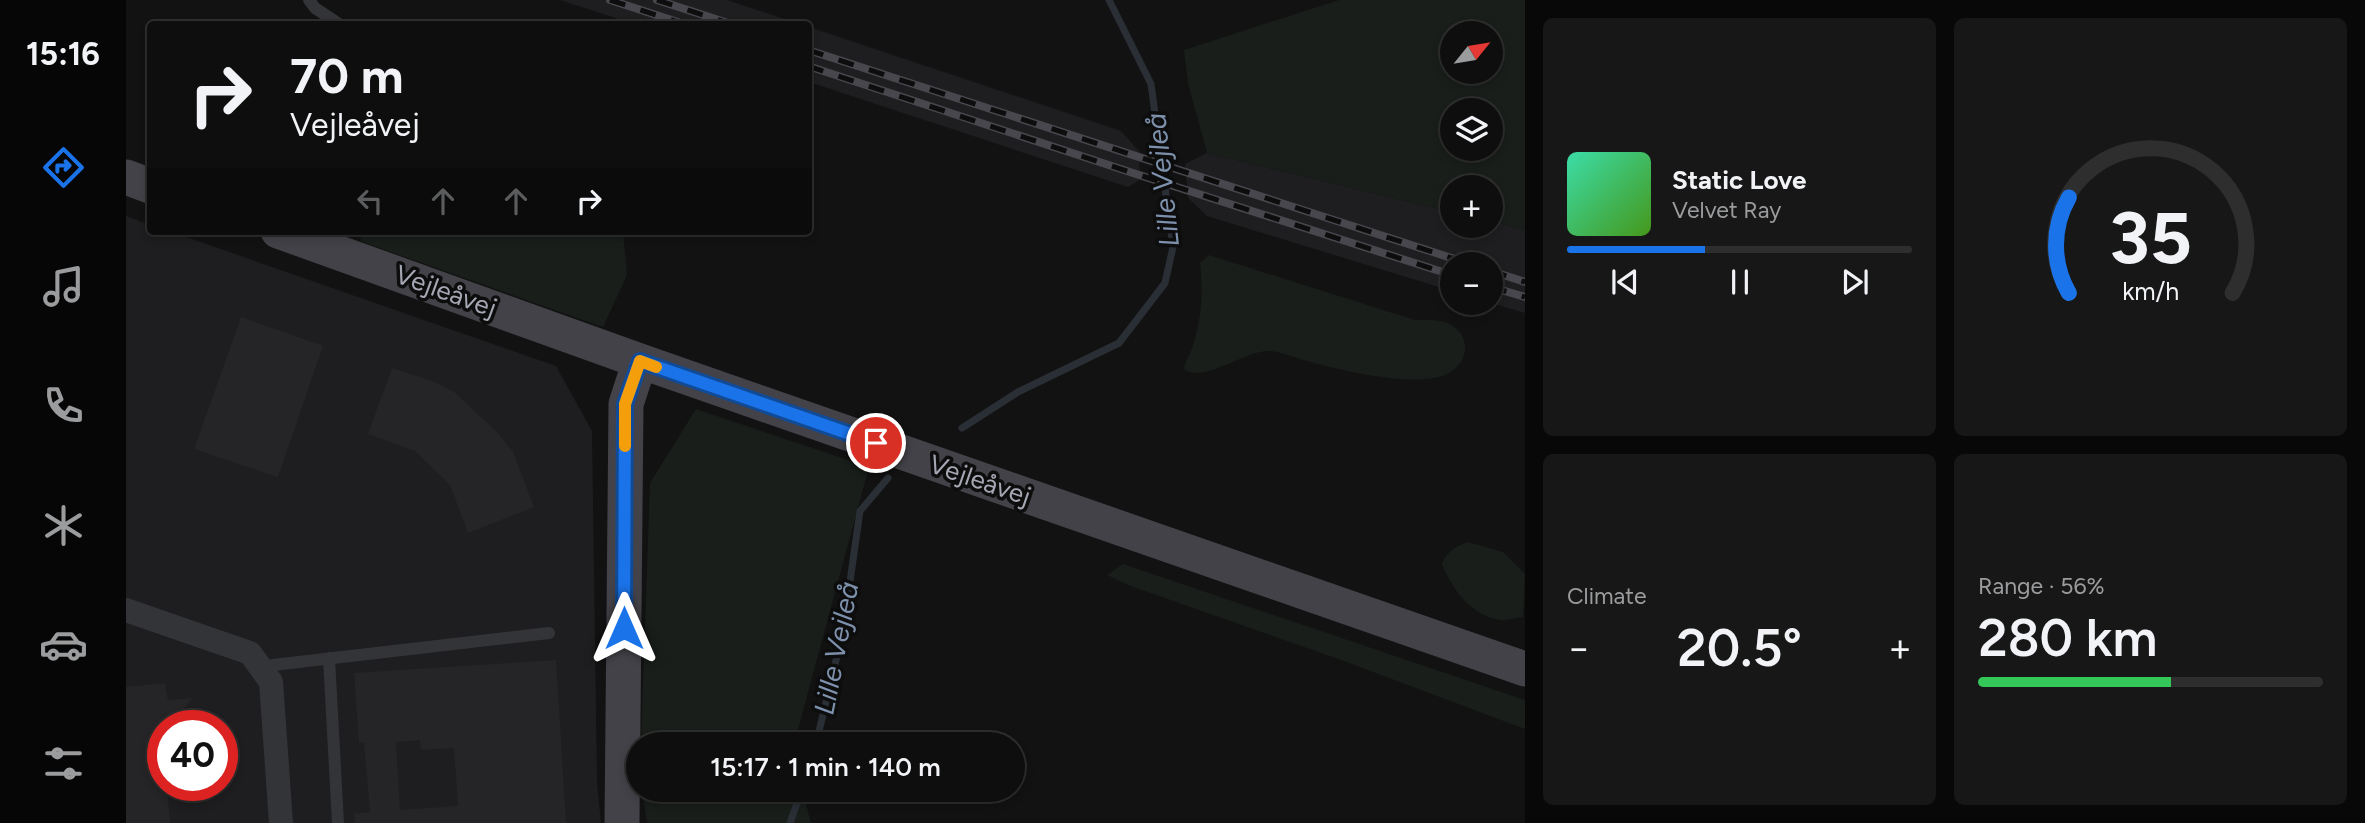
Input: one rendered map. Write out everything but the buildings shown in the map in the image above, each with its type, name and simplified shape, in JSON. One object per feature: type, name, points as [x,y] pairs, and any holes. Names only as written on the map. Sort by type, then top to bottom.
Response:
[{"type":"street","points":[[126,177],[147,185]]},
{"type":"street","name":"Vejleåvej","points":[[294,235],[342,247],[640,361],[1525,669]]},
{"type":"street","points":[[622,823],[625,404],[640,361]]},
{"type":"street","points":[[126,610],[250,653],[271,682],[281,823]]},
{"type":"lane","points":[[309,0],[315,8],[334,21]]},
{"type":"lane","points":[[261,669],[273,665],[549,633]]},
{"type":"lane","points":[[329,658],[338,823]]},
{"type":"shaded area","points":[[560,0],[727,0],[791,21],[625,21]]},
{"type":"shaded area","points":[[1339,0],[1525,0],[1525,230],[1503,224],[1503,175],[1440,175],[1440,209],[1207,153],[1188,83],[1184,50]]},
{"type":"shaded area","points":[[812,28],[1121,131],[1139,151],[1140,180],[1128,187],[812,83]]},
{"type":"shaded area","points":[[1207,153],[1440,209],[1440,238],[1503,238],[1503,224],[1525,230],[1525,313],[1503,307],[1503,252],[1440,252],[1440,287],[1207,216],[1188,198],[1185,164]]},
{"type":"shaded area","points":[[126,216],[147,224],[147,235],[180,235],[556,366],[592,431],[597,782],[601,823],[126,823]]},
{"type":"shaded area","points":[[362,235],[623,235],[627,275],[603,327],[360,241]]},
{"type":"shaded area","points":[[1209,255],[1415,320],[1447,323],[1461,334],[1465,349],[1463,357],[1460,364],[1445,375],[1415,380],[1356,373],[1270,351],[1248,356],[1213,370],[1192,372],[1184,369],[1199,323],[1202,293],[1200,263]]},
{"type":"shaded area","points":[[696,409],[869,467],[797,732],[641,732],[650,483]]},
{"type":"shaded area","points":[[1468,542],[1503,552],[1525,574],[1523,617],[1501,620],[1490,617],[1472,607],[1457,592],[1442,564],[1452,550]]},
{"type":"shaded area","points":[[1123,564],[1525,700],[1525,729],[1344,661],[1128,585],[1107,575]]},
{"type":"shaded area","points":[[644,802],[805,802],[811,823],[647,823]]},
{"type":"waterway","name":"Lille Vejleå","points":[[962,428],[1018,392],[1119,343],[1165,283],[1173,247],[1151,84],[1109,0]]},
{"type":"waterway","name":"Lille Vejleå","points":[[819,732],[843,631],[860,511],[888,478]]},
{"type":"waterway","name":"Lille Vejleå","points":[[790,823],[797,802]]},
{"type":"railway","points":[[610,0],[675,21]]},
{"type":"railway","points":[[657,0],[722,21]]},
{"type":"railway","points":[[812,51],[1440,254]]},
{"type":"railway","points":[[812,67],[1440,271]]},
{"type":"railway","points":[[1503,275],[1525,282]]},
{"type":"railway","points":[[1503,291],[1525,297]]},
{"type":"slow traffic","points":[[625,446],[625,404],[640,361],[656,367]]},
{"type":"route","points":[[624,628],[625,404],[640,361],[876,443]]}]
